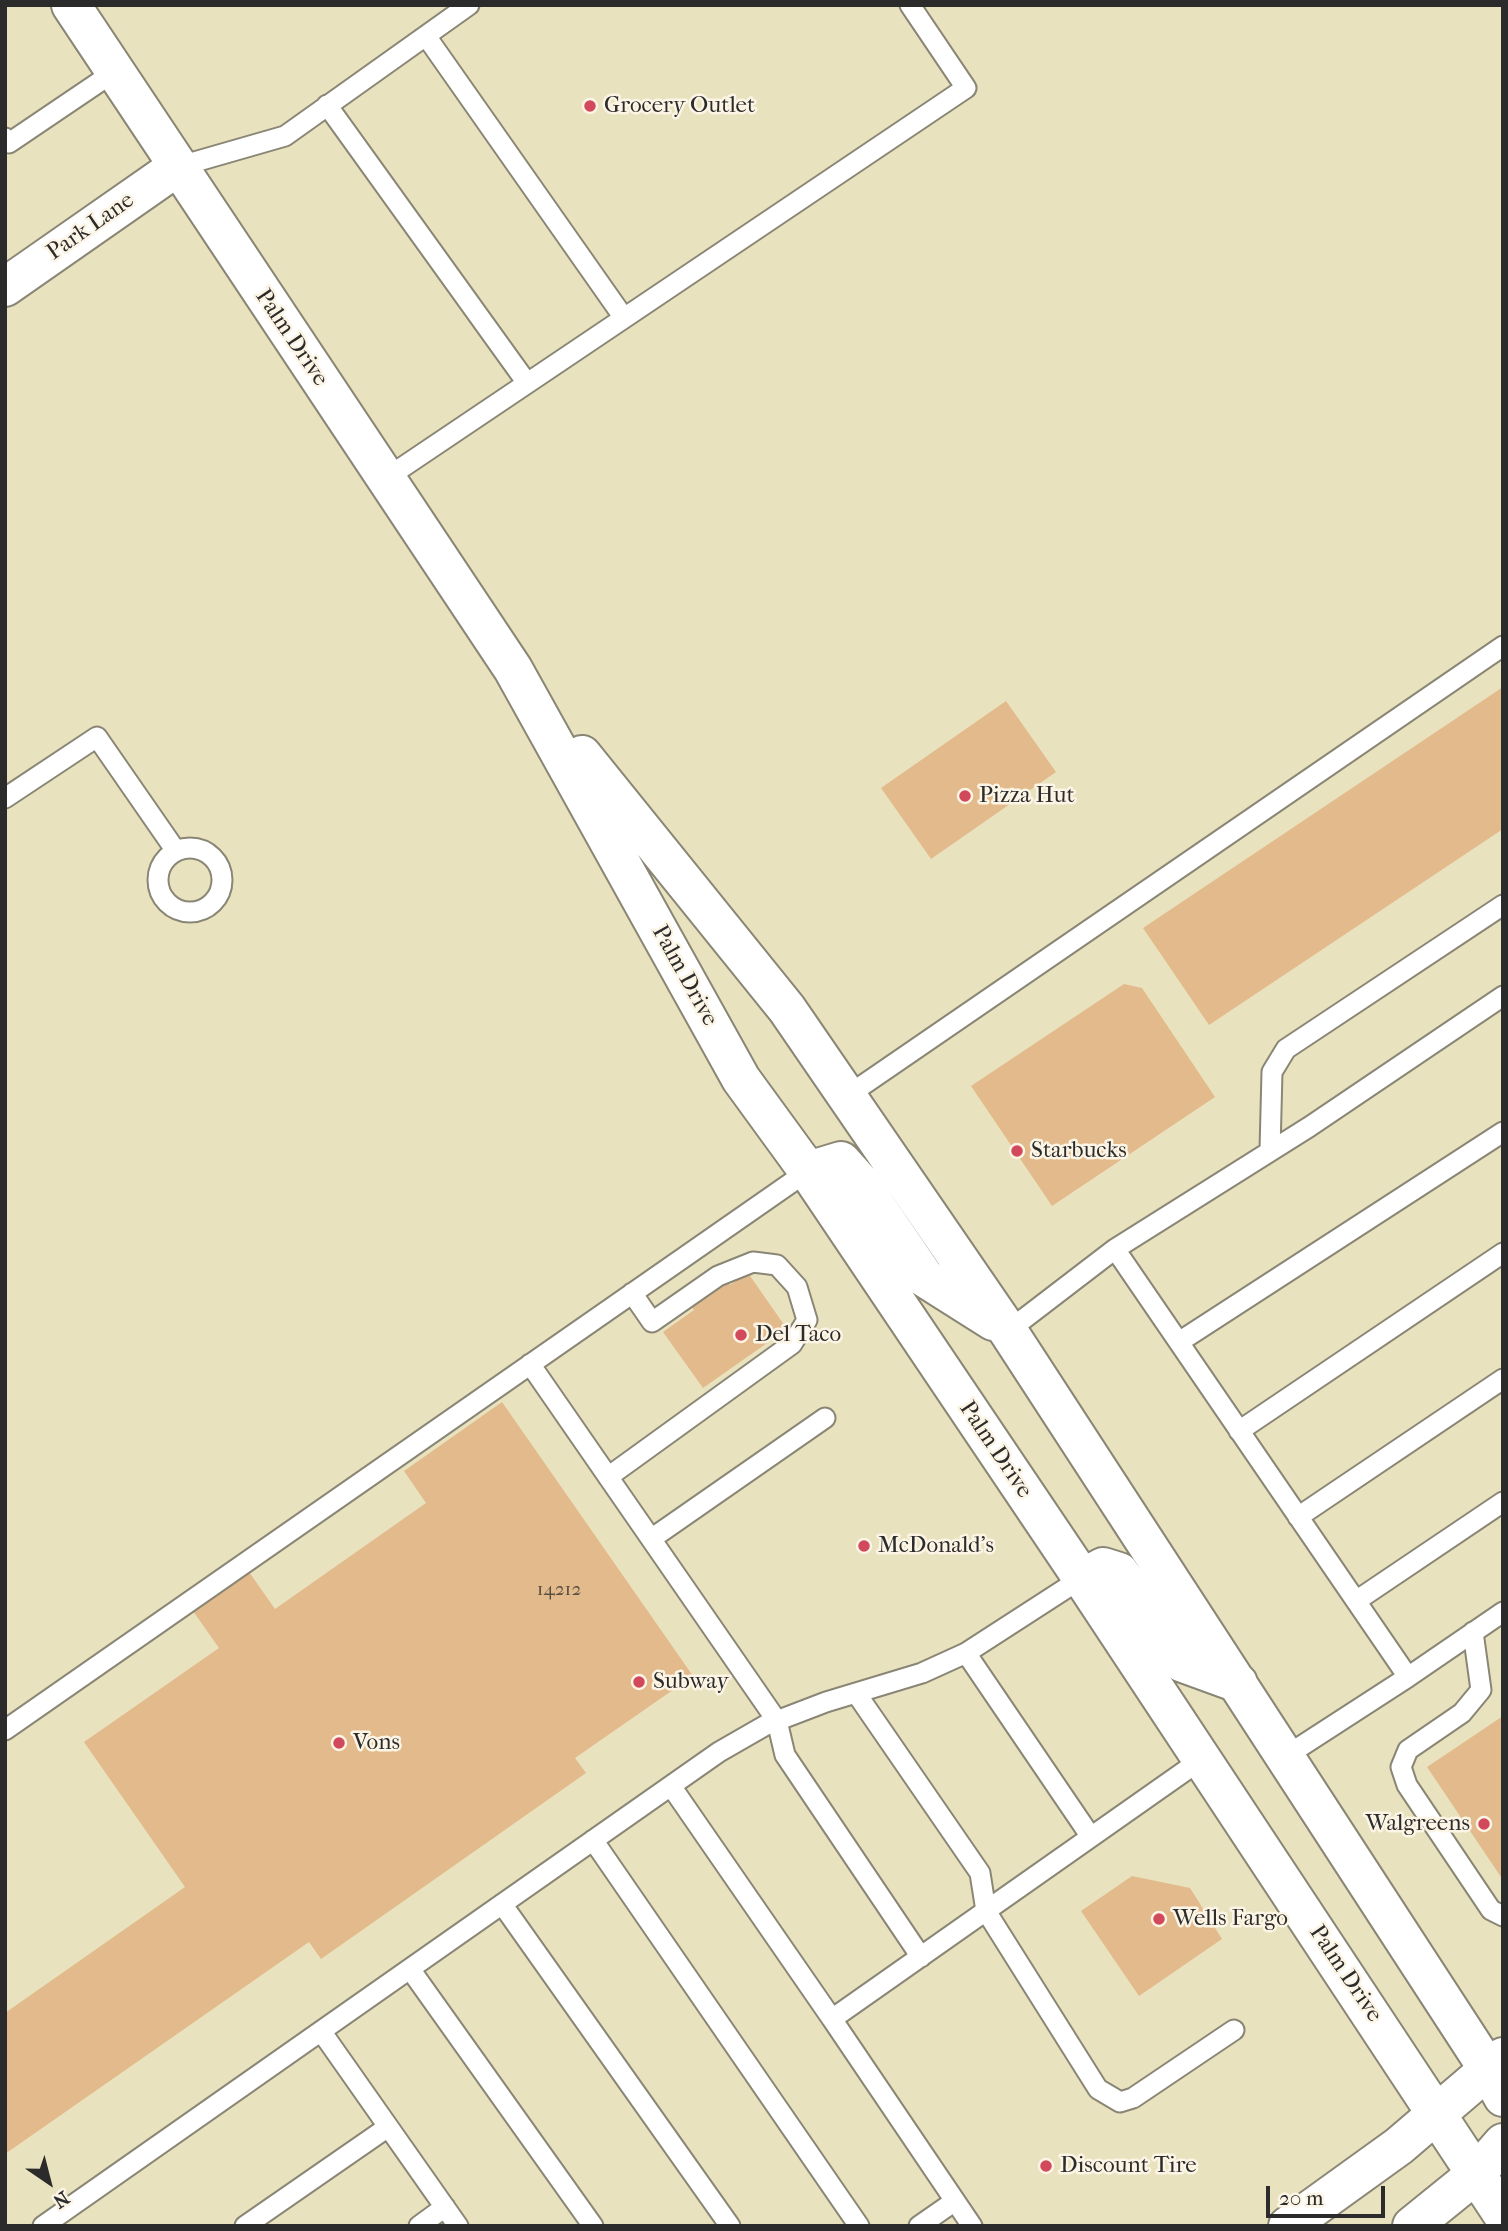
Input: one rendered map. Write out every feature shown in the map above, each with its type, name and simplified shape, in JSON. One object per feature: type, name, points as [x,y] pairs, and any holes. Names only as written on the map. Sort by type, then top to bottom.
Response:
[{"type":"main road","name":"Palm Drive","points":[[71,5],[513,669],[741,1079],[808,1171],[1082,1578],[1503,2216]]},
{"type":"main road","name":"Park Lane","points":[[5,287],[177,167]]},
{"type":"main road","name":"Palm Drive","points":[[513,669],[787,1009],[1008,1331],[1498,2074]]},
{"type":"main road","points":[[808,1171],[841,1161],[859,1181],[925,1278],[1008,1331]]},
{"type":"main road","points":[[1082,1578],[1103,1567],[1119,1572],[1183,1663],[1238,1683]]},
{"type":"main road","points":[[1288,2226],[1399,2146],[1438,2114],[1498,2074]]},
{"type":"main road","points":[[1412,2226],[1475,2175],[1503,2143]]},
{"type":"lane","points":[[177,167],[285,136],[468,5]]},
{"type":"lane","points":[[385,479],[966,88],[910,5]]},
{"type":"lane","points":[[426,36],[624,318]]},
{"type":"lane","points":[[5,138],[9,143],[114,72]]},
{"type":"lane","points":[[327,105],[527,383]]},
{"type":"lane","points":[[847,1096],[1503,646]]},
{"type":"lane","points":[[5,798],[97,737],[176,851]]},
{"type":"lane","points":[[1270,1150],[1272,1072],[1286,1049],[1503,905]]},
{"type":"lane","points":[[1008,1331],[1115,1249],[1503,996]]},
{"type":"lane","points":[[1179,1342],[1503,1132]]},
{"type":"lane","points":[[5,1730],[808,1171]]},
{"type":"lane","points":[[1115,1249],[1408,1677]]},
{"type":"lane","points":[[1240,1431],[1503,1253]]},
{"type":"lane","points":[[608,1477],[792,1344],[807,1320],[797,1287],[776,1265],[753,1262],[719,1276],[652,1322],[632,1293]]},
{"type":"lane","points":[[530,1364],[777,1721],[785,1755],[920,1957]]},
{"type":"lane","points":[[1298,1517],[1503,1379]]},
{"type":"lane","points":[[651,1539],[825,1418]]},
{"type":"lane","points":[[1356,1601],[1503,1502]]},
{"type":"lane","points":[[43,2226],[719,1752],[777,1721],[922,1673],[967,1653],[1082,1578]]},
{"type":"lane","points":[[1286,1756],[1503,1612]]},
{"type":"lane","points":[[1473,1632],[1481,1689],[1462,1713],[1408,1750],[1401,1767],[1407,1785],[1492,1910],[1503,1916]]},
{"type":"lane","points":[[967,1653],[1091,1837]]},
{"type":"lane","points":[[856,1693],[980,1873],[986,1911],[1089,2078],[1107,2096],[1119,2102],[1133,2098],[1234,2030]]},
{"type":"lane","points":[[832,2019],[1202,1759]]},
{"type":"lane","points":[[671,1786],[972,2226]]},
{"type":"lane","points":[[593,1840],[859,2226]]},
{"type":"lane","points":[[502,1904],[730,2226]]},
{"type":"lane","points":[[410,1969],[593,2226]]},
{"type":"lane","points":[[321,2031],[458,2226]]},
{"type":"lane","points":[[245,2226],[388,2127]]},
{"type":"lane","points":[[919,2226],[955,2201]]},
{"type":"lane","points":[[419,2226],[445,2207]]},
{"type":"building","points":[[1503,687],[1503,829],[1209,1025],[1143,928]]},
{"type":"building","points":[[1006,701],[1056,772],[931,859],[881,788]]},
{"type":"building","points":[[1124,984],[1142,988],[1215,1097],[1052,1206],[971,1086]]},
{"type":"building","points":[[716,1266],[730,1285],[748,1273],[787,1329],[703,1388],[663,1332],[694,1310],[680,1291]]},
{"type":"building","name":"Vons","points":[[502,1402],[693,1676],[575,1758],[586,1773],[321,1959],[309,1942],[5,2154],[5,2013],[185,1887],[84,1742],[219,1648],[193,1611],[249,1572],[275,1609],[426,1503],[404,1471]]},
{"type":"building","name":"Walgreens","points":[[1503,1716],[1503,1880],[1427,1767]]},
{"type":"building","points":[[1132,1876],[1190,1888],[1222,1939],[1139,1996],[1081,1911]]},
{"type":"place","name":"Grocery Outlet","points":[[590,106]]},
{"type":"place","name":"Pizza Hut","points":[[965,796]]},
{"type":"place","name":"Starbucks","points":[[1017,1151]]},
{"type":"place","name":"Del Taco","points":[[741,1335]]},
{"type":"place","name":"McDonald's","points":[[864,1546]]},
{"type":"place","name":"Subway","points":[[639,1682]]},
{"type":"place","name":"Vons","points":[[339,1743]]},
{"type":"place","name":"Walgreens","points":[[1484,1824]]},
{"type":"place","name":"Wells Fargo","points":[[1159,1919]]},
{"type":"place","name":"Discount Tire","points":[[1046,2166]]}]
